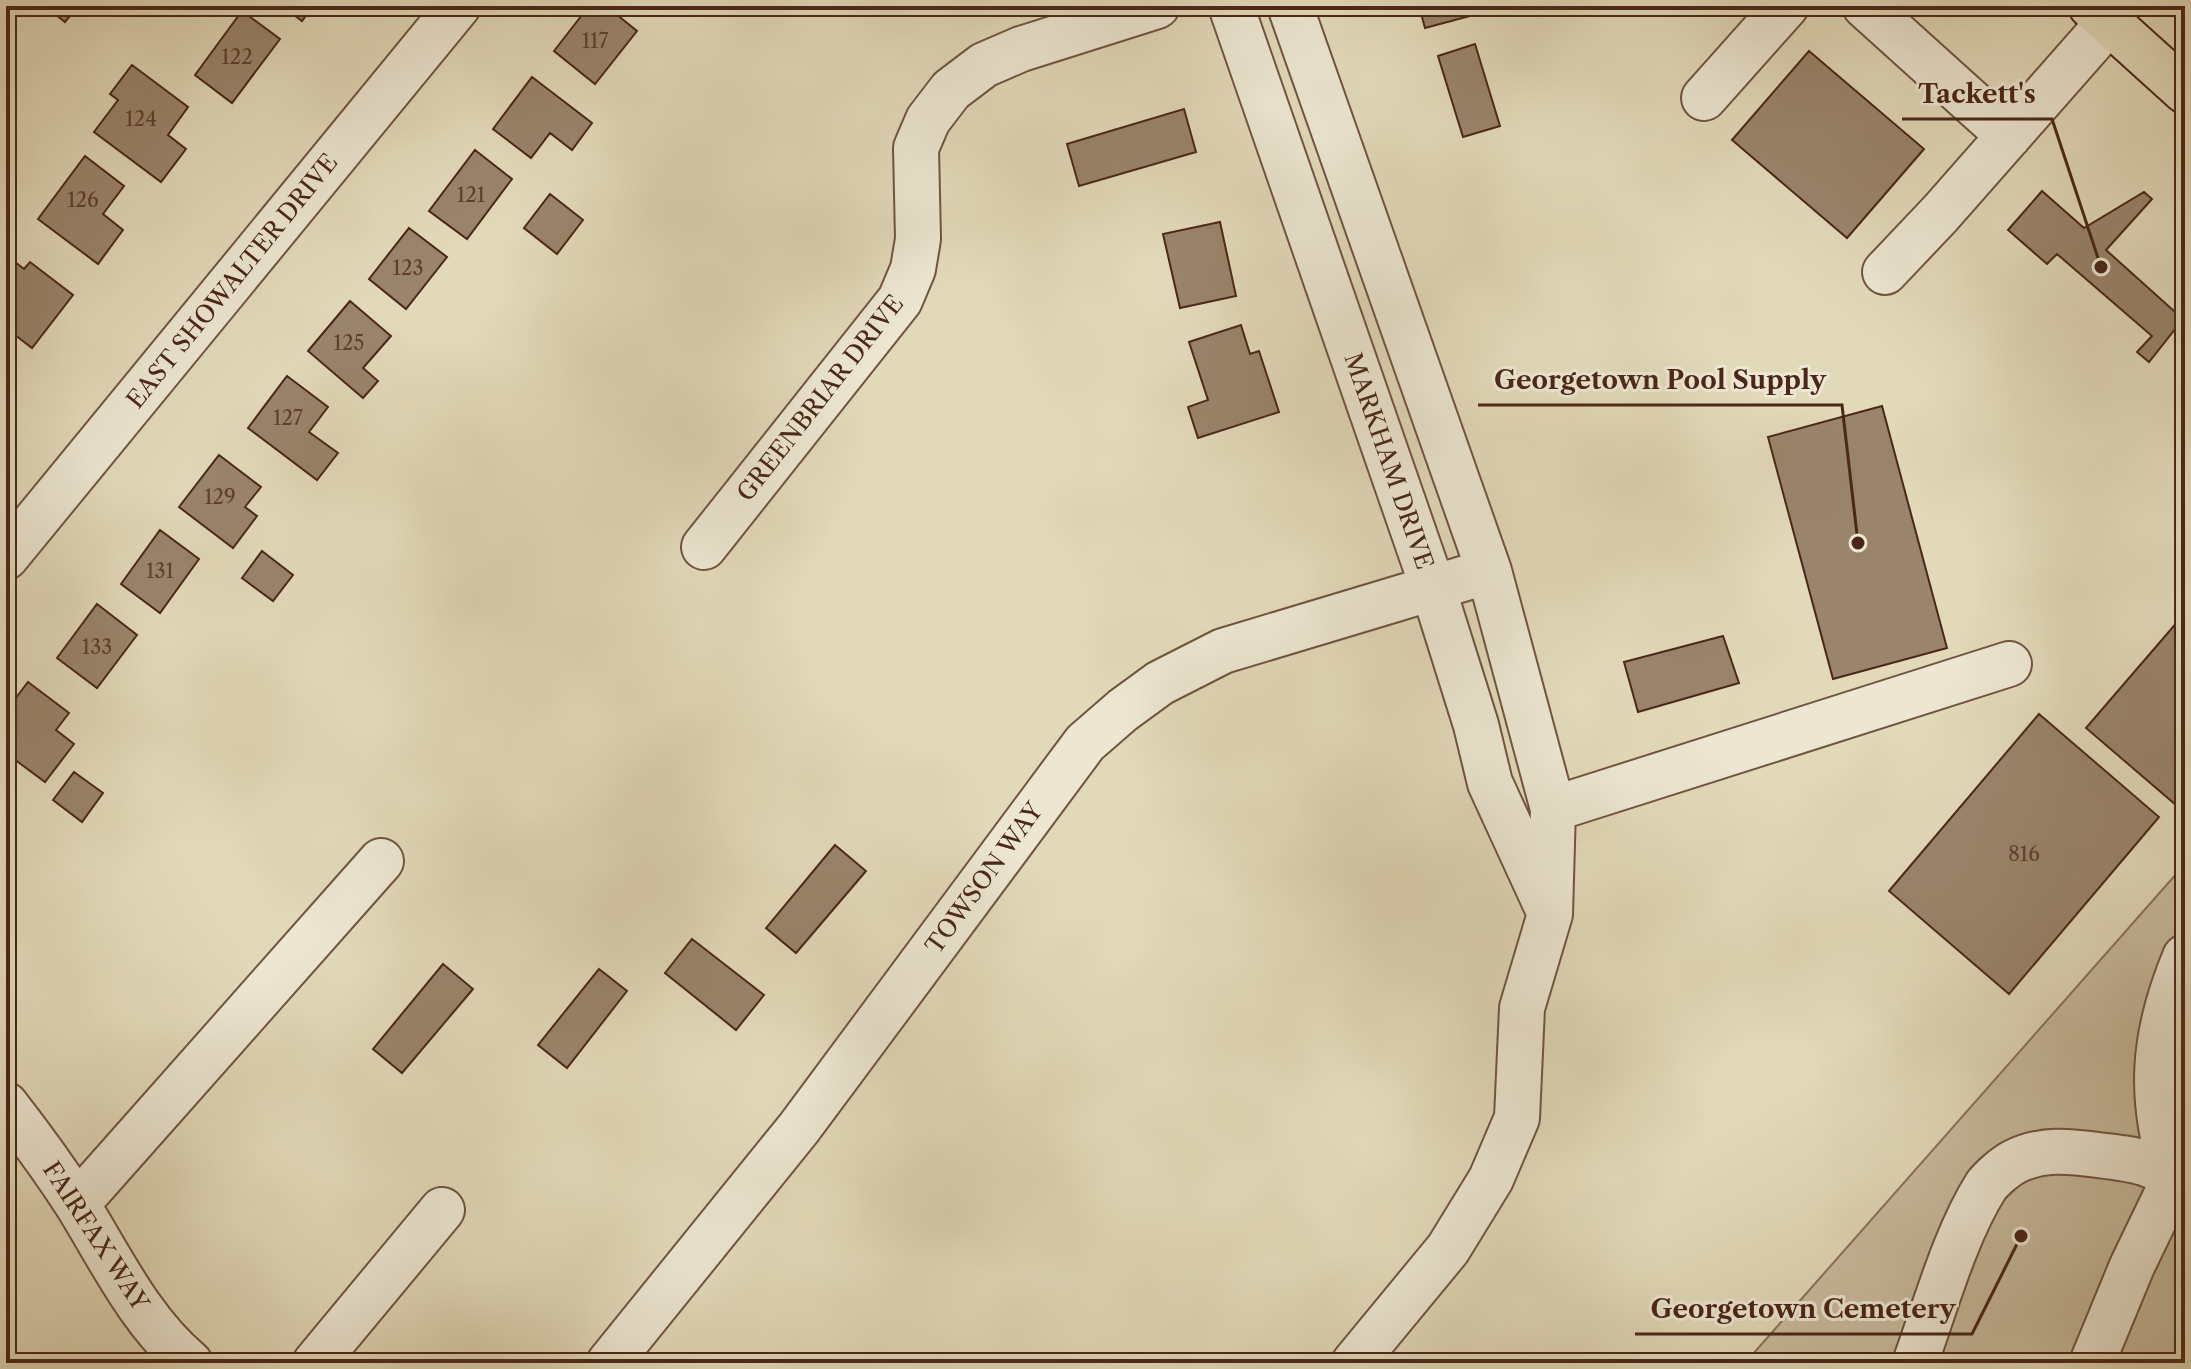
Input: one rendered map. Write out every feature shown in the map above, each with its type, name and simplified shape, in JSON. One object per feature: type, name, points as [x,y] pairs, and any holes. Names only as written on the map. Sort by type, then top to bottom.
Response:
[{"type":"main road","points":[[2100,14],[2185,91]]},
{"type":"street","name":"EAST SHOWALTER DRIVE","points":[[6,557],[458,6]]},
{"type":"street","name":"GREENBRIAR DRIVE","points":[[704,547],[900,300],[913,269],[918,239],[916,148],[928,120],[951,90],[984,65],[1021,49],[1157,6]]},
{"type":"street","name":"MARKHAM DRIVE","points":[[1231,6],[1433,588],[1476,725],[1490,783],[1550,914]]},
{"type":"street","points":[[1290,6],[1489,571],[1553,809],[1550,914],[1522,1008],[1517,1118],[1491,1179],[1448,1249],[1354,1363]]},
{"type":"street","points":[[1704,98],[1786,6]]},
{"type":"street","points":[[1865,6],[2009,136]]},
{"type":"street","points":[[1885,272],[2009,136],[2100,14]]},
{"type":"street","name":"TOWSON WAY","points":[[609,1363],[799,1128],[1085,743],[1160,683],[1223,651],[1489,571]]},
{"type":"street","points":[[1553,809],[2009,664]]},
{"type":"street","points":[[77,1204],[381,861]]},
{"type":"street","points":[[2181,1179],[2164,1146],[2158,1114],[2157,1063],[2165,1014],[2185,957]]},
{"type":"street","name":"FAIRFAX WAY","points":[[6,1105],[77,1204],[120,1277],[172,1347],[190,1363]]},
{"type":"street","points":[[1915,1363],[1961,1236],[1988,1183],[2013,1163],[2040,1152],[2074,1152],[2131,1159],[2181,1179]]},
{"type":"street","points":[[2092,1363],[2132,1266],[2181,1179]]},
{"type":"street","points":[[315,1363],[442,1210]]},
{"type":"shaded area","points":[[2185,864],[2185,1363],[1745,1363]]},
{"type":"building","points":[[45,6],[78,6],[65,22]]},
{"type":"building","points":[[282,6],[313,6],[302,21]]},
{"type":"building","points":[[589,6],[606,6],[637,31],[595,84],[554,51]]},
{"type":"building","points":[[1419,6],[1479,6],[1481,13],[1425,28]]},
{"type":"building","points":[[242,11],[280,39],[232,103],[195,75]]},
{"type":"building","points":[[1475,44],[1500,126],[1463,137],[1438,56]]},
{"type":"building","points":[[1809,51],[1924,149],[1847,238],[1732,140]]},
{"type":"building","points":[[132,65],[188,107],[168,135],[186,149],[161,182],[94,132],[118,100],[110,94]]},
{"type":"building","points":[[532,77],[592,123],[572,150],[550,133],[531,158],[493,129]]},
{"type":"building","points":[[1184,109],[1196,152],[1079,186],[1067,144]]},
{"type":"building","points":[[475,150],[512,179],[467,239],[429,211]]},
{"type":"building","points":[[85,156],[124,186],[103,214],[123,230],[98,264],[38,219]]},
{"type":"building","points":[[2042,191],[2084,228],[2144,192],[2152,199],[2106,250],[2183,319],[2149,362],[2137,352],[2152,336],[2057,254],[2047,264],[2008,230]]},
{"type":"building","points":[[550,194],[583,220],[557,254],[524,228]]},
{"type":"building","points":[[1220,222],[1236,296],[1180,308],[1163,234]]},
{"type":"building","points":[[409,228],[447,257],[406,309],[369,279]]},
{"type":"building","points":[[6,255],[24,269],[30,262],[73,295],[32,348],[6,328]]},
{"type":"building","points":[[350,301],[391,336],[363,368],[378,381],[363,398],[308,351]]},
{"type":"building","points":[[1241,325],[1250,354],[1259,351],[1279,412],[1198,438],[1188,407],[1208,400],[1189,342]]},
{"type":"building","points":[[287,376],[328,407],[309,432],[338,453],[317,480],[248,428]]},
{"type":"building","points":[[1882,406],[1947,648],[1833,679],[1768,437]]},
{"type":"building","points":[[219,455],[261,487],[245,507],[257,516],[233,548],[179,507]]},
{"type":"building","points":[[160,530],[199,559],[160,613],[121,584]]},
{"type":"building","points":[[262,551],[293,575],[273,601],[242,578]]},
{"type":"building","points":[[97,604],[137,635],[97,688],[57,658]]},
{"type":"building","points":[[2185,613],[2185,795],[2176,805],[2086,728]]},
{"type":"building","points":[[1723,636],[1739,683],[1638,712],[1624,662]]},
{"type":"building","points":[[28,682],[69,713],[56,730],[74,744],[45,782],[6,753],[6,711]]},
{"type":"building","points":[[2039,714],[2159,817],[2009,994],[1889,891]]},
{"type":"building","points":[[74,772],[103,793],[82,822],[53,800]]},
{"type":"building","points":[[835,845],[866,871],[796,953],[766,928]]},
{"type":"building","points":[[692,939],[764,995],[736,1030],[665,973]]},
{"type":"building","points":[[443,964],[473,989],[402,1073],[373,1049]]},
{"type":"building","points":[[599,969],[627,991],[567,1068],[538,1045]]},
{"type":"place","name":"Tackett's","points":[[2101,267]]},
{"type":"place","name":"Georgetown Pool Supply","points":[[1858,543]]},
{"type":"place","name":"Georgetown Cemetery","points":[[2021,1236]]}]
